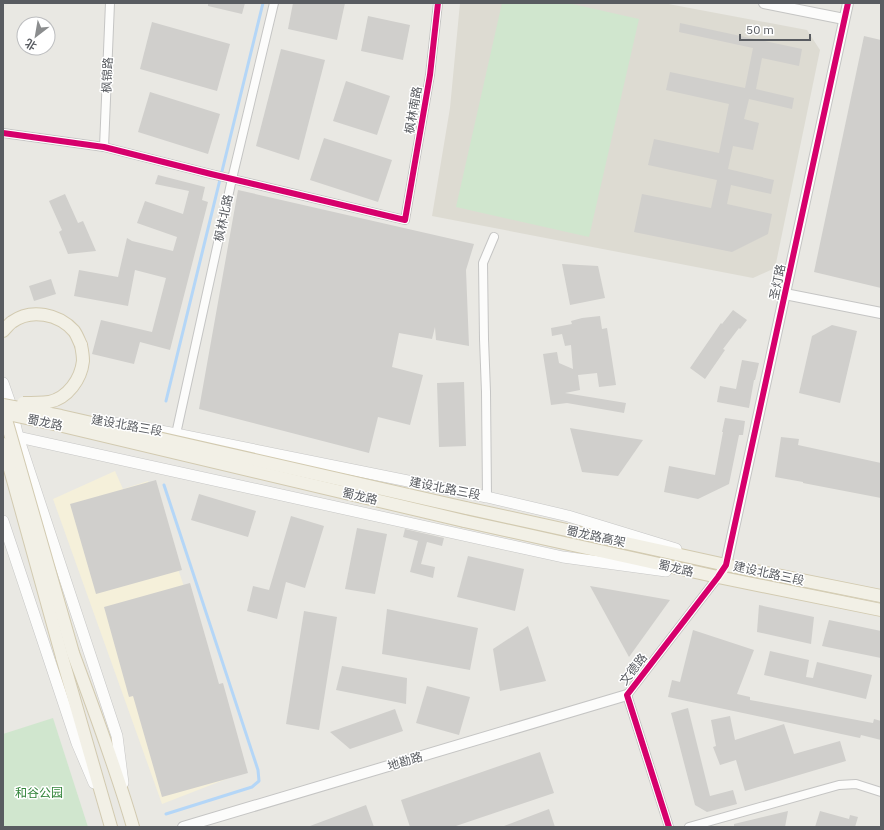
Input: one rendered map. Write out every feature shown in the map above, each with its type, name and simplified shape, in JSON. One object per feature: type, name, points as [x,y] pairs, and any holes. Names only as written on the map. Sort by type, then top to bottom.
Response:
[{"type":"main road","points":[[3,331],[12,322],[24,316],[38,314],[52,316],[65,322],[75,332],[81,345],[83,359],[81,373],[74,385],[64,395],[50,402],[4,406]]},
{"type":"main road","points":[[3,383],[4,406],[111,827]]},
{"type":"main road","name":"建设北路三段","points":[[4,406],[176,434],[487,497],[568,516],[726,565],[881,596]]},
{"type":"main road","points":[[4,406],[18,437],[117,736],[124,797]]},
{"type":"main road","name":"蜀龙路","points":[[4,406],[61,416],[466,508]]},
{"type":"main road","name":"蜀龙路","points":[[4,406],[78,430],[464,521],[718,577]]},
{"type":"main road","name":"建设北路三段","points":[[3,436],[18,437],[563,557],[718,577],[881,610]]},
{"type":"main road","points":[[3,444],[68,655],[104,736],[133,827]]},
{"type":"main road","name":"蜀龙路高架","points":[[466,508],[726,565]]},
{"type":"main road","points":[[3,521],[77,743],[106,811]]},
{"type":"street","name":"枫锦路","points":[[104,147],[110,3]]},
{"type":"street","name":"枫林北路","points":[[176,434],[229,178],[274,3]]},
{"type":"street","name":"枫林南路","points":[[229,178],[405,220],[430,75],[438,3]]},
{"type":"street","points":[[764,3],[844,19]]},
{"type":"street","name":"圣灯路","points":[[726,565],[848,3]]},
{"type":"street","points":[[3,133],[104,147],[229,178]]},
{"type":"street","points":[[487,497],[486,392],[482,263],[494,237]]},
{"type":"street","points":[[785,294],[881,314]]},
{"type":"street","name":"文德路","points":[[669,827],[626,695],[726,565]]},
{"type":"street","name":"地勘路","points":[[183,827],[626,695]]},
{"type":"street","points":[[689,827],[839,785],[856,784],[881,792]]},
{"type":"shaded area","points":[[460,3],[663,3],[807,30],[820,50],[775,268],[753,278],[432,216],[450,108]]},
{"type":"shaded area","points":[[115,471],[123,489],[148,481],[247,771],[162,804],[53,499]]},
{"type":"green space","points":[[502,3],[568,3],[639,19],[589,237],[456,207]]},
{"type":"green space","name":"和谷公园","points":[[53,718],[88,827],[3,827],[3,734]]},
{"type":"building","points":[[208,3],[245,3],[242,14],[208,6]]},
{"type":"building","points":[[293,3],[345,3],[337,40],[288,29]]},
{"type":"building","points":[[368,16],[410,25],[403,60],[361,51]]},
{"type":"building","points":[[152,22],[230,44],[217,91],[140,69]]},
{"type":"building","points":[[680,23],[802,49],[799,66],[762,58],[756,89],[794,98],[792,109],[749,99],[744,119],[759,123],[753,150],[733,146],[728,169],[774,180],[771,194],[731,185],[727,204],[772,214],[768,234],[732,252],[634,232],[642,194],[711,208],[717,180],[648,165],[654,139],[719,153],[729,104],[666,90],[670,72],[745,88],[753,48],[679,32]]},
{"type":"building","points":[[864,36],[881,40],[881,288],[814,272]]},
{"type":"building","points":[[281,49],[325,60],[299,160],[256,146]]},
{"type":"building","points":[[346,81],[390,96],[377,135],[333,121]]},
{"type":"building","points":[[150,92],[220,114],[208,154],[138,132]]},
{"type":"building","points":[[324,138],[392,160],[378,202],[310,180]]},
{"type":"building","points":[[158,175],[205,187],[202,200],[208,202],[170,350],[140,342],[134,364],[92,354],[101,320],[152,332],[166,278],[135,270],[128,306],[74,296],[79,270],[118,277],[127,238],[132,241],[173,251],[177,237],[137,223],[145,201],[183,214],[189,191],[155,184]]},
{"type":"building","points":[[238,190],[474,244],[466,270],[469,346],[436,340],[435,327],[432,339],[399,333],[392,367],[423,375],[410,425],[378,417],[369,453],[199,409]]},
{"type":"building","points":[[65,194],[78,223],[83,221],[96,251],[68,254],[59,232],[62,230],[49,201]]},
{"type":"building","points":[[562,264],[598,266],[605,298],[570,305]]},
{"type":"building","points":[[51,279],[56,294],[34,301],[29,286]]},
{"type":"building","points":[[733,310],[747,320],[723,349],[725,350],[705,379],[690,368],[721,323],[722,324]]},
{"type":"building","points":[[600,316],[602,329],[607,328],[616,385],[599,387],[597,373],[578,375],[580,390],[565,393],[626,403],[624,413],[567,403],[551,405],[543,354],[557,352],[559,363],[573,369],[571,345],[565,346],[562,334],[552,336],[551,328],[572,324],[571,321],[582,318]]},
{"type":"building","points":[[832,325],[857,331],[840,403],[799,393],[812,336]]},
{"type":"building","points":[[742,360],[759,363],[749,408],[717,402],[720,386],[736,389]]},
{"type":"building","points":[[464,382],[466,446],[439,447],[437,383]]},
{"type":"building","points":[[725,418],[745,421],[743,435],[739,435],[729,484],[698,499],[664,492],[669,466],[715,475]]},
{"type":"building","points":[[570,428],[643,440],[618,476],[582,472]]},
{"type":"building","points":[[781,437],[799,439],[798,445],[881,463],[881,498],[775,477]]},
{"type":"building","points":[[156,480],[182,570],[96,594],[70,504]]},
{"type":"building","points":[[199,494],[256,511],[248,537],[191,520]]},
{"type":"building","points":[[291,516],[324,526],[305,588],[286,582],[277,619],[247,611],[253,586],[269,590]]},
{"type":"building","points":[[357,528],[387,534],[375,594],[345,589]]},
{"type":"building","points":[[405,529],[444,538],[442,546],[427,542],[421,564],[435,567],[433,578],[410,572],[418,541],[403,537]]},
{"type":"building","points":[[468,556],[524,569],[515,611],[457,597]]},
{"type":"building","points":[[190,583],[219,684],[223,683],[248,773],[162,797],[133,696],[129,697],[104,607]]},
{"type":"building","points":[[590,586],[670,600],[629,657]]},
{"type":"building","points":[[759,605],[814,617],[811,644],[757,632]]},
{"type":"building","points":[[387,609],[478,628],[470,670],[382,654]]},
{"type":"building","points":[[304,611],[337,617],[319,730],[286,724]]},
{"type":"building","points":[[829,620],[881,631],[881,658],[822,646]]},
{"type":"building","points":[[528,626],[546,681],[500,691],[493,649]]},
{"type":"building","points":[[693,630],[754,650],[737,694],[750,697],[750,700],[873,723],[874,719],[881,721],[881,740],[861,735],[860,738],[668,697],[672,680],[680,682]]},
{"type":"building","points":[[770,651],[809,660],[806,677],[813,678],[817,662],[872,675],[866,699],[764,675]]},
{"type":"building","points":[[342,666],[407,678],[406,704],[336,690]]},
{"type":"building","points":[[427,686],[470,697],[459,735],[416,723]]},
{"type":"building","points":[[688,708],[710,796],[733,790],[737,804],[707,812],[695,805],[671,713]]},
{"type":"building","points":[[395,709],[403,731],[350,749],[330,732]]},
{"type":"building","points":[[730,716],[735,740],[784,724],[794,754],[840,741],[846,761],[745,791],[736,760],[720,765],[713,747],[716,746],[711,720]]},
{"type":"building","points":[[540,752],[554,793],[453,827],[410,827],[401,800]]},
{"type":"building","points":[[366,805],[374,827],[310,827],[310,826]]},
{"type":"building","points":[[549,809],[555,827],[504,827],[504,826]]},
{"type":"building","points":[[788,811],[785,827],[734,827],[734,824]]},
{"type":"building","points":[[820,811],[849,819],[850,815],[858,817],[855,827],[815,827]]},
{"type":"waterway","points":[[166,401],[263,3]]},
{"type":"waterway","points":[[164,485],[258,770],[259,781],[252,787],[166,814]]},
{"type":"cycle path","points":[[3,133],[104,147],[405,220],[430,75],[438,3]]},
{"type":"cycle path","points":[[669,827],[627,695],[726,565],[848,3]]}]
